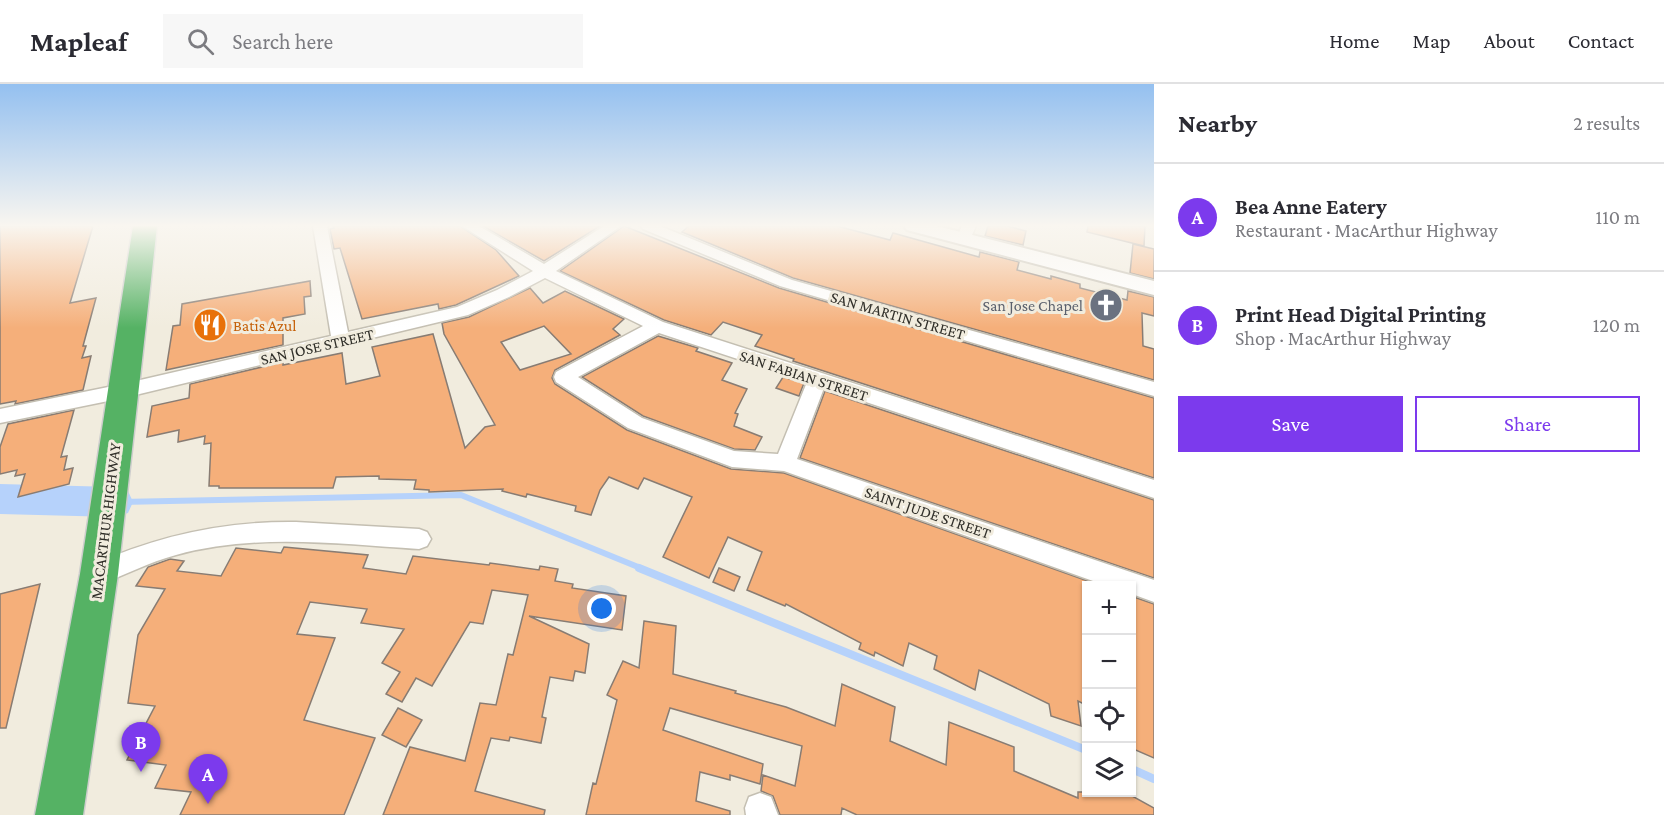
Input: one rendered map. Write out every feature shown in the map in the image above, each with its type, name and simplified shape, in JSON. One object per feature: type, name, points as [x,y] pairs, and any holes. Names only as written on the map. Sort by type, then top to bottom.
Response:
[{"type":"highway","name":"MACARTHUR HIGHWAY","points":[[59,815],[100,568],[113,454],[140,260]]},
{"type":"main road","points":[[1060,260],[1154,288]]},
{"type":"street","points":[[326,260],[341,340]]},
{"type":"street","name":"SAN FABIAN STREET","points":[[526,260],[657,326],[1154,489]]},
{"type":"street","name":"SAN JOSE STREET","points":[[0,416],[123,391],[462,311],[493,299],[546,272],[564,260]]},
{"type":"street","name":"SAN MARTIN STREET","points":[[731,260],[786,283],[1154,389]]},
{"type":"street","name":"SAINT JUDE STREET","points":[[657,326],[563,377],[635,423],[744,462],[785,463],[1154,591]]},
{"type":"street","points":[[785,463],[817,380]]},
{"type":"street","points":[[100,568],[155,551],[228,534],[277,532],[418,539]]},
{"type":"building","points":[[0,260],[83,260],[70,303],[96,298],[83,346],[86,346],[82,358],[91,356],[83,390],[15,404],[16,401],[0,404]]},
{"type":"building","points":[[344,260],[505,260],[519,276],[456,305],[439,309],[438,304],[362,319]]},
{"type":"building","points":[[575,260],[709,260],[779,288],[1154,398],[1154,478],[793,361],[794,359],[755,346],[762,335],[723,322],[711,335],[664,320],[560,271]]},
{"type":"building","points":[[750,260],[1012,260],[1019,262],[1017,270],[1080,284],[1080,288],[1127,300],[1128,291],[1154,297],[1154,316],[1142,313],[1143,346],[1154,349],[1154,380],[793,278]]},
{"type":"building","points":[[1131,260],[1154,260],[1154,279],[1130,273]]},
{"type":"building","points":[[310,281],[311,296],[304,297],[305,314],[283,318],[283,345],[166,370],[173,326],[180,325],[182,304]]},
{"type":"building","points":[[530,288],[543,303],[565,291],[624,319],[613,329],[620,335],[555,370],[552,378],[555,384],[627,430],[731,469],[784,473],[1088,581],[1082,581],[1082,703],[1078,701],[1081,726],[1051,716],[1049,704],[979,670],[975,690],[934,669],[937,656],[909,643],[903,666],[875,652],[874,656],[859,649],[861,643],[786,604],[785,606],[747,590],[762,552],[728,537],[709,578],[663,557],[692,497],[644,478],[638,489],[609,477],[600,490],[591,515],[575,511],[576,506],[527,494],[526,497],[502,491],[503,489],[429,492],[429,490],[414,489],[416,480],[379,479],[379,476],[336,477],[333,488],[219,488],[219,486],[209,486],[211,443],[204,444],[205,436],[178,442],[179,430],[147,437],[152,406],[189,398],[190,384],[283,362],[283,365],[342,353],[346,384],[380,376],[372,347],[433,334],[465,448],[485,427],[495,425],[444,334],[442,323],[469,317]],"holes":[[[544,326],[571,354],[520,370],[501,342]]]},
{"type":"building","points":[[658,336],[698,348],[696,351],[732,363],[722,380],[747,389],[735,413],[738,414],[734,426],[762,437],[755,450],[734,449],[643,416],[582,377]]},
{"type":"building","points":[[783,377],[804,383],[799,396],[776,388]]},
{"type":"building","points":[[825,391],[1154,500],[1154,578],[800,458]]},
{"type":"building","points":[[74,410],[61,457],[67,456],[64,470],[73,468],[69,484],[18,497],[25,474],[15,476],[17,470],[0,474],[0,447],[8,424]]},
{"type":"building","points":[[284,547],[368,555],[363,568],[406,574],[413,556],[539,570],[540,566],[558,569],[555,581],[573,584],[572,588],[626,596],[622,630],[529,616],[589,644],[585,673],[575,671],[573,681],[550,677],[542,717],[546,718],[541,743],[510,737],[509,741],[491,738],[475,791],[545,810],[544,815],[383,815],[410,747],[465,761],[480,703],[496,705],[508,654],[513,655],[528,595],[492,590],[483,624],[470,622],[432,686],[416,678],[402,702],[386,694],[400,672],[382,663],[404,629],[361,623],[367,609],[310,602],[297,634],[335,638],[304,720],[375,738],[344,815],[180,815],[191,792],[155,788],[166,765],[127,760],[155,706],[128,703],[138,635],[165,589],[136,586],[148,567],[170,559],[184,561],[177,571],[221,576],[236,548],[281,553]]},
{"type":"building","points":[[719,568],[740,577],[734,591],[713,582]]},
{"type":"building","points":[[40,584],[6,728],[0,728],[0,594]]},
{"type":"building","points":[[1136,598],[1154,604],[1154,758],[1136,750]]},
{"type":"building","points":[[644,621],[676,626],[673,674],[786,707],[835,726],[842,684],[895,707],[890,741],[946,765],[949,722],[1014,747],[1014,771],[1078,798],[1078,792],[1082,792],[1082,797],[1134,797],[1154,808],[1154,815],[857,815],[842,808],[841,815],[780,815],[773,796],[761,791],[763,775],[795,786],[802,746],[670,708],[663,730],[763,764],[760,784],[730,775],[730,780],[700,772],[696,801],[730,811],[730,815],[586,815],[617,700],[607,695],[623,661],[639,668]]},
{"type":"building","points":[[398,708],[422,720],[406,747],[382,735]]},
{"type":"waterway","points":[[120,502],[461,495],[643,569]]},
{"type":"waterway","points":[[0,499],[115,502]]},
{"type":"waterway","points":[[639,568],[1082,748]]},
{"type":"waterway","points":[[1136,771],[1154,779]]},
{"type":"place","name":"San Jose Chapel","points":[[1106,305]]},
{"type":"place","name":"Batis Azul","points":[[210,325]]},
{"type":"place","name":"Print Head Digital Printing","points":[[141,772]]},
{"type":"place","name":"Bea Anne Eatery","points":[[208,804]]}]
